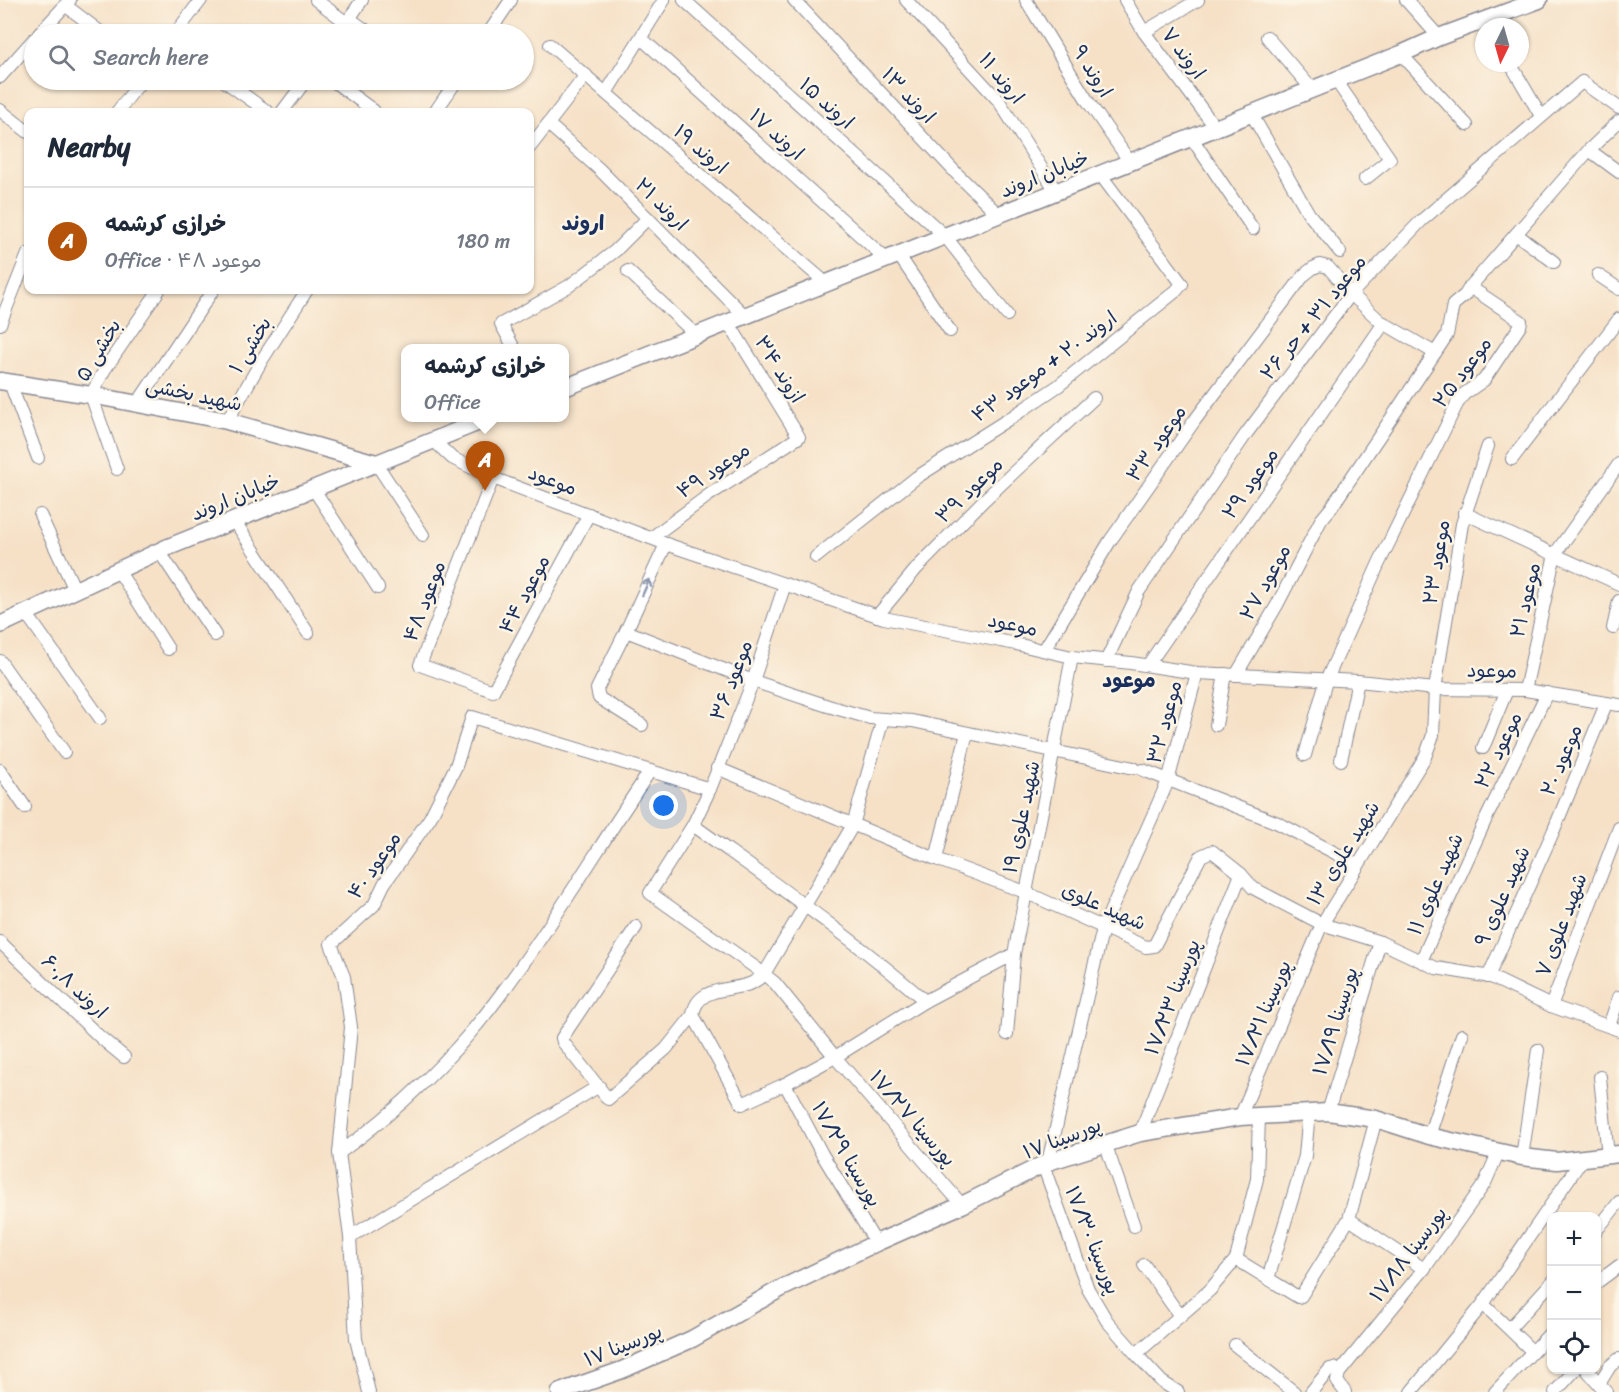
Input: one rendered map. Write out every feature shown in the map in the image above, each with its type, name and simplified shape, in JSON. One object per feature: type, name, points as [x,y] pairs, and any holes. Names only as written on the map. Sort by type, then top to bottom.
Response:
[{"type":"street","points":[[316,0],[354,24]]},
{"type":"street","points":[[347,24],[362,0]]},
{"type":"street","points":[[495,24],[511,0]]},
{"type":"street","points":[[606,93],[664,0]]},
{"type":"street","name":"اروند ۱۵","points":[[684,0],[945,236],[1007,315]]},
{"type":"street","name":"اروند ۱۳","points":[[794,0],[957,174],[998,214]]},
{"type":"street","name":"اروند ۱۱","points":[[906,0],[999,101],[1056,191]]},
{"type":"street","name":"اروند ۹","points":[[1026,0],[1087,99],[1130,162]]},
{"type":"street","name":"اروند ۷","points":[[1125,0],[1144,32],[1215,127]]},
{"type":"street","points":[[1144,32],[1198,0]]},
{"type":"street","points":[[1406,0],[1439,37]]},
{"type":"street","name":"خیابان اروند","points":[[569,385],[1401,54],[1511,5],[1539,0]]},
{"type":"street","points":[[181,24],[196,1]]},
{"type":"street","points":[[48,24],[68,3],[92,24]]},
{"type":"street","points":[[1267,37],[1311,88]]},
{"type":"street","name":"اروند ۱۷","points":[[641,38],[892,257],[950,331]]},
{"type":"street","name":"اروند ۱۹","points":[[550,45],[826,283]]},
{"type":"street","points":[[0,77],[24,50]]},
{"type":"street","points":[[1401,54],[1467,125]]},
{"type":"street","points":[[1515,72],[1540,116]]},
{"type":"street","points":[[534,142],[586,75]]},
{"type":"street","points":[[1335,79],[1390,159],[1365,179]]},
{"type":"street","name":"موعود ۳۱ + حر ۲۶","points":[[1107,661],[1138,591],[1246,434],[1351,294],[1421,221],[1582,82],[1619,108]]},
{"type":"street","points":[[120,108],[134,90]]},
{"type":"street","points":[[237,90],[262,108]]},
{"type":"street","points":[[288,108],[300,90]]},
{"type":"street","points":[[346,90],[370,108]]},
{"type":"street","points":[[438,108],[450,90]]},
{"type":"street","points":[[0,110],[24,129]]},
{"type":"street","points":[[1251,113],[1309,214],[1340,252]]},
{"type":"street","points":[[1470,286],[1589,150],[1619,121]]},
{"type":"street","name":"اروند ۲۱","points":[[548,124],[599,169],[745,316]]},
{"type":"street","points":[[1191,137],[1252,229]]},
{"type":"street","points":[[1589,150],[1619,172]]},
{"type":"street","name":"اروند ۲۰ + موعود ۴۳","points":[[816,557],[918,477],[1058,386],[1182,284],[1100,174]]},
{"type":"street","points":[[512,344],[501,324],[569,286],[615,251],[648,218]]},
{"type":"street","points":[[1516,234],[1554,261]]},
{"type":"street","points":[[0,324],[24,264]]},
{"type":"street","name":"موعود ۲۵","points":[[1313,268],[1320,265],[1328,267],[1351,294],[1384,323],[1435,353],[1447,335],[1453,305],[1465,295],[1470,286],[1521,321],[1520,326],[1484,380],[1464,394],[1457,404],[1384,552],[1326,681]]},
{"type":"street","name":"موعود ۳۳","points":[[1044,650],[1110,541],[1182,439],[1298,284],[1313,268]]},
{"type":"street","points":[[628,271],[696,335]]},
{"type":"street","points":[[1599,275],[1619,289]]},
{"type":"street","name":"بخشی ۵","points":[[117,469],[91,395],[105,369],[156,294]]},
{"type":"street","points":[[137,404],[210,294]]},
{"type":"street","name":"بخشی ۱","points":[[227,421],[262,360],[304,294]]},
{"type":"street","points":[[1512,459],[1619,319]]},
{"type":"street","name":"ازوند ۳۴","points":[[728,322],[799,437]]},
{"type":"street","name":"موعود ۲۹","points":[[1148,665],[1384,323]]},
{"type":"street","name":"موعود ۲۷","points":[[1230,675],[1277,605],[1320,520],[1331,508],[1435,353]]},
{"type":"street","points":[[5,382],[38,458]]},
{"type":"street","name":"شهید بخشی","points":[[5,382],[91,395],[227,421],[376,463]]},
{"type":"street","name":"موعود ۳۹","points":[[877,616],[917,568],[984,500],[1094,398]]},
{"type":"street","name":"خیابان اروند","points":[[0,625],[159,551],[477,422]]},
{"type":"street","name":"موعود ۴۹","points":[[651,538],[709,495],[799,437]]},
{"type":"street","name":"موعود","points":[[433,440],[452,458],[493,478],[666,544],[877,616],[1072,657],[1197,673],[1358,681],[1435,689],[1525,690],[1613,704]]},
{"type":"street","name":"موعود ۲۳","points":[[1397,802],[1425,757],[1433,735],[1435,689],[1464,513],[1488,446]]},
{"type":"street","points":[[376,463],[423,535]]},
{"type":"street","points":[[1555,554],[1619,464]]},
{"type":"street","name":"موعود ۴۸","points":[[493,478],[420,665],[493,691]]},
{"type":"street","points":[[313,488],[378,588]]},
{"type":"street","points":[[1464,513],[1619,585]]},
{"type":"street","name":"موعود ۴۴","points":[[493,691],[589,514]]},
{"type":"street","points":[[40,515],[75,590]]},
{"type":"street","points":[[234,520],[308,633]]},
{"type":"street","points":[[642,724],[599,698],[597,689],[666,544]]},
{"type":"street","points":[[159,551],[215,635]]},
{"type":"street","name":"موعود ۲۱","points":[[1525,690],[1555,554]]},
{"type":"street","points":[[118,570],[168,649]]},
{"type":"street","name":"موعود ۳۶","points":[[650,892],[693,825],[710,789],[753,681],[785,584]]},
{"type":"street","points":[[1613,628],[1619,602]]},
{"type":"street","points":[[26,613],[100,718]]},
{"type":"street","points":[[626,631],[753,681],[870,718],[912,721],[1138,769],[1278,823],[1358,865]]},
{"type":"street","name":"شهید علوی ۱۹","points":[[1007,1034],[1014,954],[1072,657]]},
{"type":"street","points":[[0,661],[64,752]]},
{"type":"street","name":"موعود ۳۲","points":[[1045,1163],[1103,928],[1168,781],[1197,673]]},
{"type":"street","points":[[1216,725],[1230,675]]},
{"type":"street","points":[[1305,754],[1326,681]]},
{"type":"street","points":[[1341,760],[1358,681]]},
{"type":"street","points":[[1483,748],[1507,690]]},
{"type":"street","name":"موعود ۲۲","points":[[1484,823],[1547,693]]},
{"type":"street","name":"موعود ۲۰","points":[[1553,832],[1613,704]]},
{"type":"street","name":"موعود ۴۰","points":[[339,1153],[351,1027],[344,978],[331,944],[374,905],[384,884],[430,818],[456,766],[472,717],[650,771]]},
{"type":"street","points":[[636,927],[562,1038],[606,1098],[609,1098],[666,1049],[707,993],[753,983],[764,974],[853,825],[883,719]]},
{"type":"street","points":[[936,859],[967,733]]},
{"type":"street","name":"شهید علوی","points":[[717,768],[936,859],[1025,892],[1146,947],[1154,946],[1201,856],[1212,851],[1241,874],[1253,888],[1322,924],[1380,942],[1436,968],[1488,977],[1551,1006],[1614,1028]]},
{"type":"street","points":[[0,770],[25,807]]},
{"type":"street","points":[[369,1392],[356,1339],[350,1237],[339,1153],[374,1128],[404,1100],[454,1050],[498,999],[559,911],[650,771],[710,789]]},
{"type":"street","name":"شهید علوی ۱۳","points":[[1322,924],[1397,802]]},
{"type":"street","name":"شهید علوی ۱۱","points":[[1421,961],[1484,823]]},
{"type":"street","points":[[693,825],[885,966],[925,1001]]},
{"type":"street","name":"شهید علوی ۷","points":[[1551,1006],[1619,828]]},
{"type":"street","name":"شهید علوی ۹","points":[[1488,977],[1553,832]]},
{"type":"street","name":"پورسینا ۱۷/۲۳","points":[[1140,1133],[1241,874]]},
{"type":"street","name":"پورسینا ۱۷/۲۷","points":[[650,892],[775,983],[962,1205]]},
{"type":"street","name":"پورسینا ۱۷/۲۱","points":[[1240,1117],[1322,924]]},
{"type":"street","name":"اروند ۶۰٫۸","points":[[0,942],[124,1057]]},
{"type":"street","name":"پورسینا ۱۷/۱۹","points":[[1328,1112],[1380,942]]},
{"type":"street","points":[[693,1015],[742,1104],[835,1057],[925,1001],[1014,954]]},
{"type":"street","points":[[1614,1028],[1619,997]]},
{"type":"street","points":[[1429,1136],[1462,1035]]},
{"type":"street","points":[[1522,1157],[1538,1050]]},
{"type":"street","points":[[1600,1077],[1614,1155]]},
{"type":"street","name":"پورسینا ۱۷/۲۹","points":[[785,1084],[822,1154],[876,1243]]},
{"type":"street","points":[[350,1237],[599,1086]]},
{"type":"street","points":[[1268,1279],[1305,1156],[1309,1112]]},
{"type":"street","name":"پورسینا ۱۷","points":[[560,1392],[622,1370],[692,1339],[780,1290],[876,1243],[962,1205],[1045,1163],[1140,1133],[1240,1117],[1328,1112],[1376,1119],[1429,1136],[1522,1157],[1557,1161],[1614,1155]]},
{"type":"street","points":[[1136,1354],[1210,1290],[1236,1259],[1257,1179],[1259,1117]]},
{"type":"street","points":[[1236,1259],[1298,1297],[1301,1296],[1348,1219],[1376,1119]]},
{"type":"street","points":[[1105,1143],[1134,1226]]},
{"type":"street","name":"پورسینا ۱۷/۱۸","points":[[1339,1373],[1424,1269],[1485,1183],[1498,1153]]},
{"type":"street","points":[[1411,1392],[1483,1304],[1583,1158]]},
{"type":"street","name":"پورسینا ۱۷/۳۰","points":[[1045,1163],[1088,1290],[1107,1321],[1136,1354],[1162,1382],[1178,1392]]},
{"type":"street","points":[[1601,1225],[1619,1202]]},
{"type":"street","points":[[1348,1219],[1424,1269]]},
{"type":"street","points":[[1144,1266],[1180,1316]]},
{"type":"street","points":[[1601,1280],[1619,1266]]},
{"type":"street","points":[[1510,1328],[1547,1286]]},
{"type":"street","points":[[1483,1304],[1532,1351]]},
{"type":"street","points":[[1495,1392],[1547,1334]]},
{"type":"street","points":[[1235,1345],[1294,1392]]},
{"type":"street","points":[[1603,1388],[1610,1366],[1619,1359]]},
{"type":"street","points":[[1311,1392],[1330,1369],[1334,1368],[1339,1373],[1337,1381],[1345,1392]]},
{"type":"street","points":[[1555,1392],[1571,1374]]},
{"type":"street","points":[[1591,1374],[1603,1388]]},
{"type":"place","name":"خرازی کرشمه","points":[[485,491]]},
{"type":"district","name":"اروند","points":[[583,223]]},
{"type":"district","name":"موعود","points":[[1129,680]]}]
